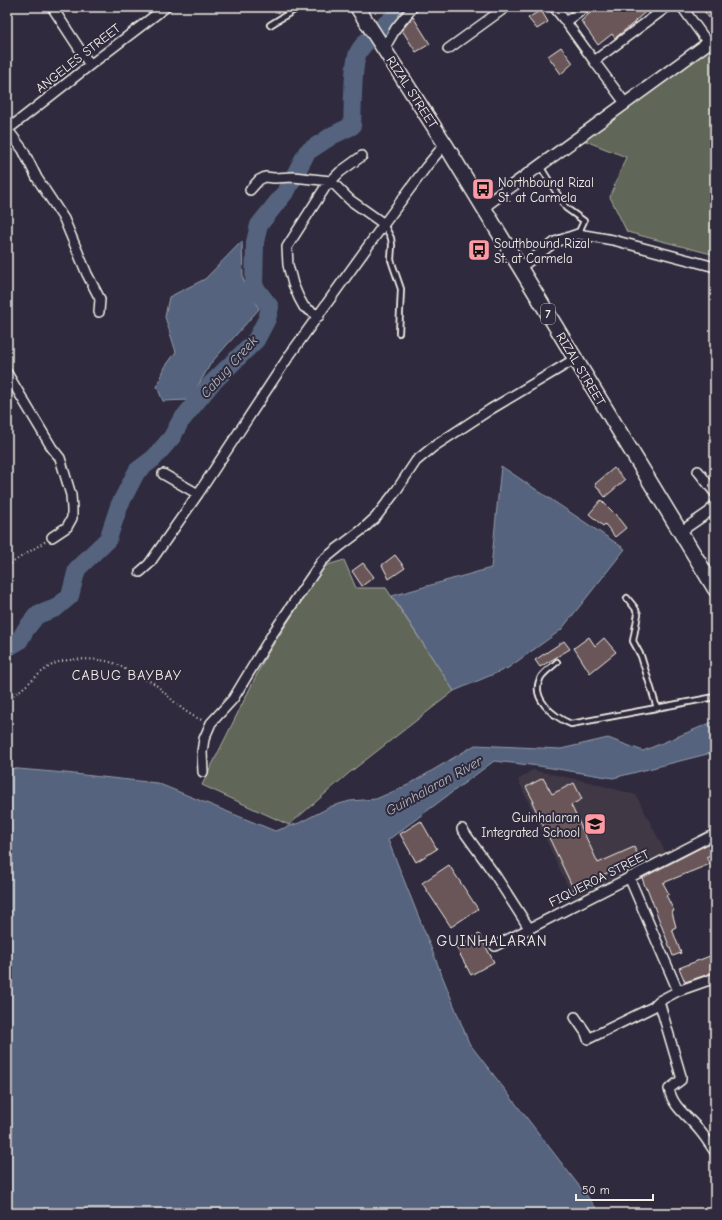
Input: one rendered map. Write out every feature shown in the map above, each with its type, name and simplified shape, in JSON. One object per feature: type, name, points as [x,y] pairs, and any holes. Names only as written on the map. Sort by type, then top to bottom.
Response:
[{"type":"main road","name":"RIZAL STREET","points":[[357,7],[445,144],[715,589]]},
{"type":"street","points":[[52,7],[90,65]]},
{"type":"street","name":"ANGELES STREET","points":[[7,130],[166,7]]},
{"type":"street","points":[[381,45],[413,7]]},
{"type":"street","points":[[448,49],[506,7]]},
{"type":"street","points":[[554,7],[625,103]]},
{"type":"street","points":[[566,22],[586,7]]},
{"type":"street","points":[[594,61],[667,7]]},
{"type":"street","points":[[483,207],[711,41],[682,7]]},
{"type":"street","points":[[7,130],[22,150],[37,178],[64,219],[87,274],[100,299],[99,312]]},
{"type":"street","points":[[140,572],[149,564],[198,494],[289,356],[384,224],[445,144]]},
{"type":"street","points":[[318,316],[304,307],[299,298],[293,284],[287,247],[326,186],[340,172],[362,156]]},
{"type":"street","points":[[250,190],[265,177],[331,181],[350,200],[384,224]]},
{"type":"street","points":[[520,268],[555,242],[578,234],[613,240],[715,267]]},
{"type":"street","points":[[202,772],[202,752],[204,739],[211,724],[233,699],[273,633],[322,561],[376,517],[416,461],[443,439],[575,359]]},
{"type":"street","points":[[7,373],[45,437],[60,458],[71,495],[72,518],[67,527],[52,537]]},
{"type":"street","points":[[698,471],[715,493]]},
{"type":"street","points":[[163,474],[198,494]]},
{"type":"street","points":[[680,532],[709,512],[715,504]]},
{"type":"street","points":[[462,828],[495,875],[529,928]]},
{"type":"street","name":"FIQUEROA STREET","points":[[495,946],[715,834]]},
{"type":"street","points":[[629,877],[678,991]]},
{"type":"street","points":[[575,1017],[586,1033],[588,1039],[653,1007],[659,1001],[678,991],[715,978]]},
{"type":"street","points":[[659,1001],[681,1076],[681,1080],[669,1089],[670,1094],[676,1106],[700,1131],[715,1152]]},
{"type":"lane","points":[[270,26],[299,7]]},
{"type":"lane","points":[[539,166],[566,208],[584,221],[578,234]]},
{"type":"lane","points":[[384,224],[391,238],[391,260],[401,289],[399,333]]},
{"type":"lane","points":[[627,598],[638,614],[633,641],[641,656],[657,708]]},
{"type":"lane","points":[[557,662],[544,672],[540,678],[538,688],[540,697],[551,712],[571,724],[715,697]]},
{"type":"path","points":[[7,566],[52,537]]},
{"type":"path","points":[[7,692],[12,696],[43,671],[66,659],[87,659],[112,662],[155,684],[184,710],[211,724]]},
{"type":"shaded area","name":"Guinhalaran Integrated School","points":[[532,770],[589,782],[636,795],[666,853],[573,898],[518,780]]},
{"type":"green space","points":[[715,44],[715,255],[627,232],[610,197],[626,157],[583,140]]},
{"type":"green space","points":[[344,560],[356,588],[386,588],[454,691],[349,773],[289,825],[202,785],[266,656],[324,566]]},
{"type":"water","points":[[242,241],[243,279],[259,309],[211,363],[190,400],[163,401],[157,387],[165,367],[176,352],[165,317],[169,297],[205,279]]},
{"type":"water","points":[[501,466],[625,549],[561,630],[508,668],[454,691],[392,596],[491,568]]},
{"type":"water","name":"Guinhalaran River","points":[[715,721],[715,752],[613,778],[539,766],[494,761],[388,840],[469,1043],[600,1213],[7,1213],[7,768],[157,783],[275,831],[299,823],[332,806],[350,801],[376,799],[408,785],[475,745],[561,749],[608,738],[643,751]]},
{"type":"building","points":[[597,7],[651,7],[615,38],[612,34],[598,45],[581,21]]},
{"type":"building","points":[[701,7],[715,7],[715,26]]},
{"type":"building","points":[[541,10],[548,22],[537,29],[528,18]]},
{"type":"building","points":[[413,17],[430,44],[416,52],[402,30]]},
{"type":"building","points":[[561,47],[573,63],[561,74],[548,56]]},
{"type":"building","points":[[614,468],[625,480],[605,497],[595,484]]},
{"type":"building","points":[[601,500],[626,528],[615,537],[605,524],[603,526],[589,514]]},
{"type":"building","points":[[395,555],[405,568],[389,579],[382,565]]},
{"type":"building","points":[[363,563],[374,577],[362,586],[352,571]]},
{"type":"building","points":[[589,637],[595,646],[604,638],[616,652],[590,673],[574,648]]},
{"type":"building","points":[[564,641],[570,649],[540,667],[535,660]]},
{"type":"building","points":[[543,778],[552,794],[574,783],[582,799],[571,805],[598,863],[634,847],[640,859],[586,882],[587,884],[574,890],[526,787]]},
{"type":"building","points":[[421,821],[437,849],[416,862],[400,834]]},
{"type":"building","points":[[712,842],[715,847],[715,853],[706,857],[710,864],[663,883],[669,894],[666,895],[674,911],[672,912],[676,927],[672,929],[681,953],[673,956],[642,878]]},
{"type":"building","points":[[449,865],[478,909],[451,927],[422,883]]},
{"type":"building","points":[[479,934],[494,962],[471,975],[456,947]]},
{"type":"building","points":[[715,954],[715,972],[685,982],[679,968]]},
{"type":"waterway","name":"Cabug Creek","points":[[7,648],[19,641],[37,615],[56,608],[70,596],[77,569],[108,539],[119,506],[137,471],[154,458],[172,437],[180,422],[211,384],[256,340],[267,319],[270,307],[254,286],[255,242],[259,225],[287,190],[307,152],[333,135],[352,126],[355,65],[359,51],[375,33],[407,7]]},
{"type":"place","name":"Northbound Rizal St. at Carmela","points":[[483,189]]},
{"type":"place","name":"Southbound Rizal St. at Carmela","points":[[479,250]]},
{"type":"place","name":"Guinhalaran Integrated School","points":[[595,824]]},
{"type":"district","name":"CABUG BAYBAY","points":[[127,675]]},
{"type":"district","name":"GUINHALARAN","points":[[492,941]]}]
